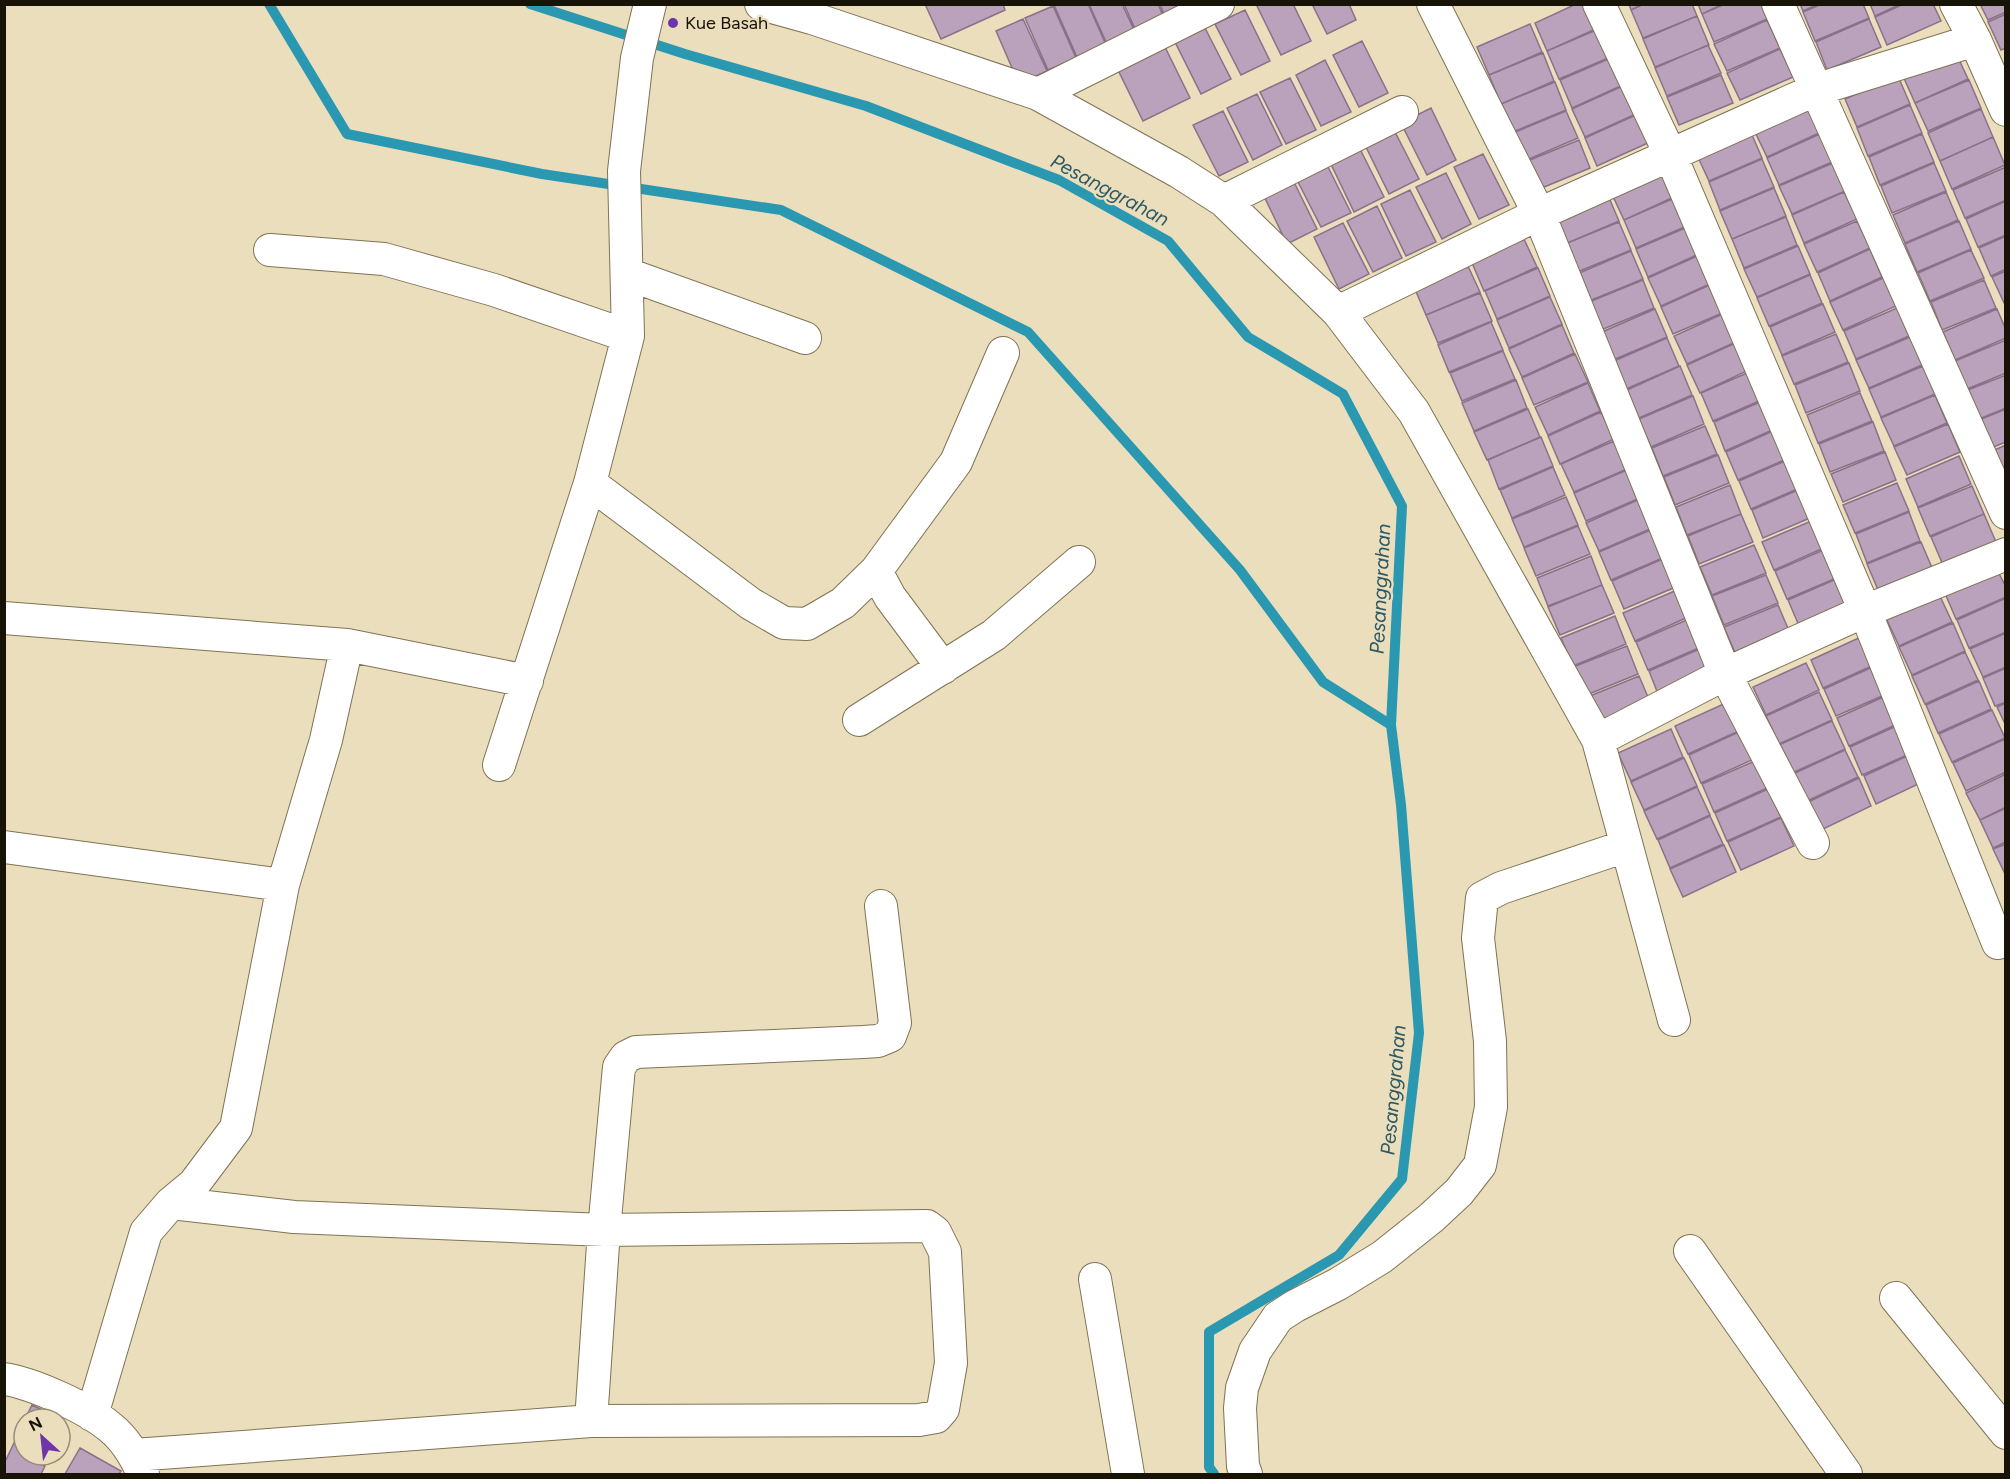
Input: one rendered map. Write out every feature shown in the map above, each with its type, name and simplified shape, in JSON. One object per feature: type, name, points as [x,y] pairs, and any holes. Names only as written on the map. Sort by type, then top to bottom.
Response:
[{"type":"street","points":[[761,4],[812,18],[1038,93],[1179,172],[1224,201],[1338,312],[1414,412],[1598,740],[1674,1020]]},
{"type":"street","points":[[812,18],[841,4]]},
{"type":"street","points":[[1038,93],[1218,4]]},
{"type":"street","points":[[1433,4],[1539,214],[1725,674],[1813,843]]},
{"type":"street","points":[[1599,4],[1670,154],[1865,611],[1998,943]]},
{"type":"street","points":[[1778,4],[2006,513]]},
{"type":"street","points":[[1956,4],[1975,40],[2006,110]]},
{"type":"street","points":[[499,765],[590,483],[628,336],[624,171],[637,58],[648,13]]},
{"type":"street","points":[[1338,312],[1539,214],[1815,90],[1975,40]]},
{"type":"street","points":[[1224,201],[1402,112]]},
{"type":"street","points":[[270,250],[384,259],[494,290],[628,336]]},
{"type":"street","points":[[627,274],[805,338]]},
{"type":"street","points":[[590,483],[751,604],[784,623],[807,624],[843,603],[876,571],[956,462],[1003,353]]},
{"type":"street","points":[[1598,740],[1725,674],[1865,611],[2006,554]]},
{"type":"street","points":[[859,720],[994,635],[1079,562]]},
{"type":"street","points":[[876,571],[890,597],[943,668]]},
{"type":"street","points":[[4,618],[347,645],[527,681]]},
{"type":"street","points":[[92,1415],[146,1232],[171,1203],[194,1184],[236,1128],[283,885],[326,740],[347,645]]},
{"type":"street","points":[[1246,1474],[1243,1466],[1240,1408],[1242,1388],[1255,1351],[1264,1335],[1278,1317],[1382,1257],[1413,1233],[1458,1192],[1480,1165],[1491,1107],[1490,1041],[1478,938],[1482,898],[1501,888],[1626,846]]},
{"type":"street","points":[[4,847],[283,885]]},
{"type":"street","points":[[591,1421],[604,1230],[619,1067],[626,1057],[636,1052],[878,1041],[890,1036],[895,1023],[881,906]]},
{"type":"street","points":[[4,1378],[46,1392],[92,1415],[112,1429],[139,1465],[591,1421],[920,1420],[936,1417],[943,1409],[951,1364],[945,1252],[935,1232],[927,1226],[604,1230],[294,1217],[171,1203]]},
{"type":"street","points":[[1690,1251],[1846,1474]]},
{"type":"street","points":[[1095,1279],[1128,1474]]},
{"type":"street","points":[[1896,1298],[2006,1434]]},
{"type":"building","points":[[925,4],[1003,4],[1005,10],[941,39]]},
{"type":"building","points":[[1088,4],[1106,45],[1077,57],[1054,5]]},
{"type":"building","points":[[1089,4],[1122,4],[1135,32],[1107,44]]},
{"type":"building","points":[[1124,4],[1158,4],[1164,18],[1136,31]]},
{"type":"building","points":[[1160,4],[1193,4],[1165,17]]},
{"type":"building","points":[[1256,4],[1293,4],[1311,41],[1281,55]]},
{"type":"building","points":[[1312,4],[1349,4],[1356,20],[1327,34]]},
{"type":"building","points":[[1576,4],[1590,4],[1600,27],[1547,51],[1535,23]]},
{"type":"building","points":[[1629,4],[1643,4],[1631,10]]},
{"type":"building","points":[[1644,4],[1692,4],[1697,16],[1643,38],[1631,10]]},
{"type":"building","points":[[1698,4],[1723,4],[1702,14]]},
{"type":"building","points":[[1725,4],[1761,4],[1767,19],[1714,42],[1702,14]]},
{"type":"building","points":[[1800,4],[1819,4],[1803,11]]},
{"type":"building","points":[[1822,4],[1863,4],[1869,18],[1815,41],[1803,12]]},
{"type":"building","points":[[1870,4],[1901,4],[1875,16]]},
{"type":"building","points":[[1904,4],[1933,4],[1941,21],[1887,45],[1875,17]]},
{"type":"building","points":[[1980,4],[2006,4],[2006,12],[1988,20]]},
{"type":"building","points":[[1053,6],[1076,58],[1048,70],[1025,18]]},
{"type":"building","points":[[1245,10],[1270,61],[1241,75],[1215,24]]},
{"type":"building","points":[[2006,14],[2006,48],[2001,50],[1988,22]]},
{"type":"building","points":[[1697,16],[1709,45],[1655,67],[1643,39]]},
{"type":"building","points":[[1023,19],[1047,71],[1019,84],[996,31]]},
{"type":"building","points":[[1869,19],[1881,47],[1827,70],[1816,42]]},
{"type":"building","points":[[1767,20],[1780,48],[1727,71],[1714,44]]},
{"type":"building","points":[[1530,24],[1542,52],[1489,75],[1477,47]]},
{"type":"building","points":[[1205,28],[1231,79],[1201,94],[1175,42]]},
{"type":"building","points":[[1601,28],[1613,56],[1559,79],[1547,51]]},
{"type":"building","points":[[1362,41],[1388,93],[1359,107],[1333,55]]},
{"type":"building","points":[[1708,45],[1721,73],[1667,96],[1655,68]]},
{"type":"building","points":[[1165,47],[1190,98],[1143,121],[1118,70]]},
{"type":"building","points":[[1780,49],[1793,77],[1740,100],[1727,73]]},
{"type":"building","points":[[1955,51],[1968,79],[1915,103],[1903,76]]},
{"type":"building","points":[[1543,53],[1554,81],[1501,104],[1489,75]]},
{"type":"building","points":[[1613,57],[1625,84],[1572,108],[1560,80]]},
{"type":"building","points":[[1325,60],[1351,112],[1321,126],[1296,75]]},
{"type":"building","points":[[1721,75],[1733,103],[1679,125],[1667,97]]},
{"type":"building","points":[[1898,76],[1910,104],[1857,127],[1845,99]]},
{"type":"building","points":[[1290,78],[1316,130],[1286,144],[1260,92]]},
{"type":"building","points":[[1969,80],[1981,108],[1928,131],[1915,103]]},
{"type":"building","points":[[1555,82],[1566,110],[1513,132],[1501,104]]},
{"type":"building","points":[[1625,85],[1638,113],[1585,137],[1572,109]]},
{"type":"building","points":[[1257,94],[1282,145],[1253,160],[1227,108]]},
{"type":"building","points":[[1807,105],[1819,133],[1767,157],[1754,130]]},
{"type":"building","points":[[1910,105],[1922,133],[1868,156],[1857,128]]},
{"type":"building","points":[[1431,108],[1456,160],[1427,175],[1401,123]]},
{"type":"building","points":[[1981,109],[1993,137],[1940,161],[1928,133]]},
{"type":"building","points":[[1223,111],[1248,162],[1219,176],[1193,125]]},
{"type":"building","points":[[1566,111],[1578,138],[1524,161],[1513,133]]},
{"type":"building","points":[[1638,114],[1650,142],[1597,166],[1585,138]]},
{"type":"building","points":[[1393,128],[1419,179],[1389,194],[1364,143]]},
{"type":"building","points":[[1750,130],[1762,158],[1709,181],[1696,153]]},
{"type":"building","points":[[1820,134],[1832,162],[1779,185],[1767,158]]},
{"type":"building","points":[[1922,134],[1934,162],[1880,185],[1869,157]]},
{"type":"building","points":[[1993,137],[2005,165],[1952,189],[1940,161]]},
{"type":"building","points":[[1579,140],[1590,168],[1537,190],[1525,162]]},
{"type":"building","points":[[1358,145],[1384,197],[1354,212],[1329,160]]},
{"type":"building","points":[[1483,154],[1509,205],[1479,219],[1454,167]]},
{"type":"building","points":[[1762,159],[1774,187],[1720,210],[1709,182]]},
{"type":"building","points":[[1325,161],[1351,213],[1321,227],[1295,176]]},
{"type":"building","points":[[1833,163],[1845,191],[1792,214],[1779,186]]},
{"type":"building","points":[[1934,163],[1946,191],[1892,213],[1881,186]]},
{"type":"building","points":[[2006,167],[2006,200],[1965,218],[1953,190]]},
{"type":"building","points":[[1664,168],[1676,196],[1624,220],[1611,192]]},
{"type":"building","points":[[1446,173],[1471,224],[1442,239],[1416,187]]},
{"type":"building","points":[[1292,178],[1317,229],[1287,244],[1262,192]]},
{"type":"building","points":[[1774,188],[1786,216],[1732,239],[1720,211]]},
{"type":"building","points":[[1410,190],[1436,242],[1406,256],[1381,204]]},
{"type":"building","points":[[1844,192],[1857,219],[1804,243],[1792,215]]},
{"type":"building","points":[[1946,192],[1958,220],[1905,243],[1893,215]]},
{"type":"building","points":[[1607,193],[1619,221],[1565,244],[1553,216]]},
{"type":"building","points":[[1677,197],[1689,225],[1636,248],[1624,220]]},
{"type":"building","points":[[2006,201],[2006,235],[1978,247],[1966,219]]},
{"type":"building","points":[[1377,206],[1402,258],[1373,272],[1347,221]]},
{"type":"building","points":[[1786,217],[1797,245],[1744,268],[1732,239]]},
{"type":"building","points":[[1857,221],[1870,248],[1817,272],[1804,244]]},
{"type":"building","points":[[1959,221],[1971,249],[1917,272],[1905,244]]},
{"type":"building","points":[[1619,222],[1631,250],[1577,272],[1565,244]]},
{"type":"building","points":[[1343,223],[1369,274],[1339,289],[1314,237]]},
{"type":"building","points":[[1690,226],[1701,253],[1648,277],[1636,249]]},
{"type":"building","points":[[2006,236],[2006,269],[1991,276],[1979,248]]},
{"type":"building","points":[[1524,239],[1537,267],[1484,291],[1472,263]]},
{"type":"building","points":[[1798,246],[1810,274],[1757,297],[1744,269]]},
{"type":"building","points":[[1870,249],[1882,277],[1830,301],[1818,273]]},
{"type":"building","points":[[1971,250],[1984,278],[1930,301],[1918,273]]},
{"type":"building","points":[[1631,251],[1643,279],[1589,301],[1577,274]]},
{"type":"building","points":[[1702,254],[1714,282],[1661,306],[1648,278]]},
{"type":"building","points":[[1467,264],[1480,292],[1426,315],[1414,287]]},
{"type":"building","points":[[1538,268],[1550,296],[1497,319],[1485,291]]},
{"type":"building","points":[[2006,271],[2006,305],[2005,305],[1992,277]]},
{"type":"building","points":[[1810,275],[1822,303],[1769,326],[1757,298]]},
{"type":"building","points":[[1883,278],[1896,306],[1843,330],[1830,302]]},
{"type":"building","points":[[1643,280],[1654,308],[1601,330],[1589,302]]},
{"type":"building","points":[[1984,280],[1996,308],[1942,330],[1931,302]]},
{"type":"building","points":[[1714,283],[1727,311],[1673,334],[1661,307]]},
{"type":"building","points":[[1480,293],[1492,321],[1438,343],[1426,315]]},
{"type":"building","points":[[1550,297],[1562,324],[1509,348],[1497,320]]},
{"type":"building","points":[[1823,304],[1835,332],[1782,355],[1770,327]]},
{"type":"building","points":[[1897,308],[1909,336],[1856,359],[1844,331]]},
{"type":"building","points":[[1655,309],[1667,337],[1613,360],[1602,332]]},
{"type":"building","points":[[1997,309],[2006,330],[2006,338],[1955,360],[1943,332]]},
{"type":"building","points":[[1727,312],[1740,340],[1687,364],[1674,336]]},
{"type":"building","points":[[1491,322],[1503,350],[1449,372],[1438,345]]},
{"type":"building","points":[[1562,325],[1574,353],[1522,377],[1509,349]]},
{"type":"building","points":[[1836,334],[1848,362],[1794,384],[1782,356]]},
{"type":"building","points":[[1910,337],[1922,365],[1869,388],[1856,360]]},
{"type":"building","points":[[1667,338],[1679,366],[1626,389],[1614,361]]},
{"type":"building","points":[[2006,340],[2006,373],[1967,389],[1955,361]]},
{"type":"building","points":[[1740,341],[1753,368],[1700,393],[1687,365]]},
{"type":"building","points":[[1503,351],[1515,379],[1462,401],[1450,373]]},
{"type":"building","points":[[1575,354],[1588,382],[1534,405],[1522,378]]},
{"type":"building","points":[[1849,363],[1860,391],[1806,413],[1795,385]]},
{"type":"building","points":[[1680,366],[1692,395],[1639,418],[1627,390]]},
{"type":"building","points":[[1923,366],[1935,394],[1881,417],[1869,389]]},
{"type":"building","points":[[1754,370],[1766,398],[1713,421],[1701,393]]},
{"type":"building","points":[[2006,375],[2006,408],[1979,419],[1968,390]]},
{"type":"building","points":[[1516,380],[1527,408],[1474,431],[1462,403]]},
{"type":"building","points":[[1588,383],[1600,411],[1548,435],[1535,407]]},
{"type":"building","points":[[1860,393],[1872,421],[1818,443],[1807,415]]},
{"type":"building","points":[[1935,395],[1947,423],[1894,446],[1881,418]]},
{"type":"building","points":[[1693,396],[1704,424],[1651,447],[1639,419]]},
{"type":"building","points":[[1767,399],[1779,427],[1725,451],[1714,422]]},
{"type":"building","points":[[1528,409],[1540,437],[1487,460],[1474,432]]},
{"type":"building","points":[[2006,409],[2006,442],[1991,448],[1979,420]]},
{"type":"building","points":[[1601,412],[1614,439],[1560,464],[1548,436]]},
{"type":"building","points":[[1873,422],[1884,451],[1830,472],[1819,444]]},
{"type":"building","points":[[1948,424],[1960,452],[1907,475],[1894,447]]},
{"type":"building","points":[[1705,426],[1717,454],[1663,476],[1652,448]]},
{"type":"building","points":[[1780,428],[1791,457],[1738,480],[1726,452]]},
{"type":"building","points":[[1541,437],[1553,466],[1499,489],[1488,460]]},
{"type":"building","points":[[1614,441],[1627,469],[1574,492],[1561,464]]},
{"type":"building","points":[[2006,445],[2006,478],[1992,451]]},
{"type":"building","points":[[1885,452],[1896,480],[1843,502],[1831,474]]},
{"type":"building","points":[[1718,455],[1729,483],[1675,505],[1664,477]]},
{"type":"building","points":[[1959,456],[1971,484],[1918,507],[1906,479]]},
{"type":"building","points":[[1792,458],[1804,486],[1751,509],[1739,481]]},
{"type":"building","points":[[1553,467],[1565,495],[1512,518],[1500,490]]},
{"type":"building","points":[[1627,470],[1640,498],[1586,521],[1574,493]]},
{"type":"building","points":[[1897,483],[1909,511],[1855,533],[1843,505]]},
{"type":"building","points":[[1730,485],[1741,514],[1687,535],[1676,507]]},
{"type":"building","points":[[1972,486],[1984,514],[1930,536],[1918,508]]},
{"type":"building","points":[[1805,487],[1817,515],[1763,538],[1752,510]]},
{"type":"building","points":[[1566,497],[1578,525],[1524,547],[1512,519]]},
{"type":"building","points":[[1640,499],[1652,528],[1599,551],[1586,523]]},
{"type":"building","points":[[1909,512],[1920,541],[1867,563],[1856,534]]},
{"type":"building","points":[[1741,514],[1753,542],[1699,564],[1688,536]]},
{"type":"building","points":[[1984,514],[1996,542],[1943,565],[1931,537]]},
{"type":"building","points":[[1816,519],[1828,546],[1774,570],[1762,542]]},
{"type":"building","points":[[1578,526],[1590,554],[1536,576],[1524,548]]},
{"type":"building","points":[[1653,529],[1665,557],[1611,580],[1599,552]]},
{"type":"building","points":[[1921,542],[1933,570],[1879,592],[1867,564]]},
{"type":"building","points":[[1754,545],[1766,573],[1712,595],[1700,567]]},
{"type":"building","points":[[1828,548],[1841,576],[1787,599],[1775,571]]},
{"type":"building","points":[[1591,556],[1602,585],[1548,606],[1537,578]]},
{"type":"building","points":[[1665,558],[1678,586],[1624,609],[1612,581]]},
{"type":"building","points":[[1996,568],[2006,587],[2006,597],[1956,619],[1944,591]]},
{"type":"building","points":[[1766,575],[1778,603],[1724,625],[1712,596]]},
{"type":"building","points":[[1841,577],[1853,605],[1800,628],[1788,600]]},
{"type":"building","points":[[1602,585],[1614,613],[1560,635],[1548,607]]},
{"type":"building","points":[[1677,590],[1688,617],[1635,641],[1623,613]]},
{"type":"building","points":[[1939,594],[1952,622],[1899,646],[1886,618]]},
{"type":"building","points":[[2006,598],[2006,632],[1969,648],[1957,620]]},
{"type":"building","points":[[1778,605],[1790,633],[1736,655],[1724,627]]},
{"type":"building","points":[[1615,616],[1626,644],[1573,666],[1561,638]]},
{"type":"building","points":[[1689,619],[1701,647],[1648,670],[1636,642]]},
{"type":"building","points":[[1953,623],[1965,651],[1912,675],[1899,647]]},
{"type":"building","points":[[2006,633],[2006,667],[1983,677],[1970,649]]},
{"type":"building","points":[[1863,636],[1876,664],[1823,688],[1811,660]]},
{"type":"building","points":[[1627,646],[1638,674],[1584,696],[1573,667]]},
{"type":"building","points":[[1702,648],[1714,676],[1660,699],[1649,671]]},
{"type":"building","points":[[1965,652],[1978,680],[1925,704],[1912,676]]},
{"type":"building","points":[[1806,663],[1819,690],[1766,715],[1753,687]]},
{"type":"building","points":[[1877,665],[1889,693],[1836,716],[1824,689]]},
{"type":"building","points":[[2006,668],[2006,702],[1995,706],[1983,678]]},
{"type":"building","points":[[1639,676],[1651,704],[1597,726],[1585,698]]},
{"type":"building","points":[[1979,681],[1991,709],[1938,733],[1926,705]]},
{"type":"building","points":[[1819,692],[1832,720],[1779,744],[1766,716]]},
{"type":"building","points":[[1890,694],[1902,722],[1849,746],[1837,718]]},
{"type":"building","points":[[1728,702],[1741,730],[1688,754],[1675,726]]},
{"type":"building","points":[[2006,703],[2006,726],[1997,707]]},
{"type":"building","points":[[1992,710],[2005,738],[1952,762],[1939,734]]},
{"type":"building","points":[[1832,721],[1845,749],[1792,773],[1779,745]]},
{"type":"building","points":[[1903,723],[1916,751],[1862,775],[1850,747]]},
{"type":"building","points":[[1671,729],[1683,757],[1631,781],[1618,753]]},
{"type":"building","points":[[1741,731],[1754,759],[1701,783],[1689,755]]},
{"type":"building","points":[[2005,739],[2006,772],[1966,791],[1953,763]]},
{"type":"building","points":[[1845,750],[1858,777],[1805,802],[1793,774]]},
{"type":"building","points":[[1916,752],[1929,779],[1876,804],[1864,776]]},
{"type":"building","points":[[1684,758],[1697,786],[1644,810],[1631,782]]},
{"type":"building","points":[[1755,761],[1767,788],[1714,812],[1702,784]]},
{"type":"building","points":[[2006,774],[2006,807],[1980,820],[1966,793]]},
{"type":"building","points":[[1859,778],[1871,806],[1819,831],[1806,803]]},
{"type":"building","points":[[1697,787],[1710,815],[1657,839],[1644,811]]},
{"type":"building","points":[[1768,789],[1781,817],[1727,841],[1715,813]]},
{"type":"building","points":[[2006,808],[2006,842],[1993,848],[1980,820]]},
{"type":"building","points":[[1710,816],[1723,844],[1670,868],[1658,840]]},
{"type":"building","points":[[1781,818],[1794,846],[1741,870],[1728,842]]},
{"type":"building","points":[[2006,844],[2006,876],[1993,849]]},
{"type":"building","points":[[1724,845],[1736,872],[1683,897],[1670,869]]},
{"type":"building","points":[[12,1447],[12,1467],[44,1467],[41,1474],[4,1474],[4,1464]]},
{"type":"building","points":[[80,1448],[121,1471],[119,1474],[65,1474],[69,1467],[72,1467],[72,1462]]},
{"type":"waterway","points":[[269,4],[347,134],[542,174],[781,210],[1028,332],[1240,570],[1323,682],[1391,725]]},
{"type":"waterway","name":"Pesanggrahan","points":[[530,4],[685,54],[866,106],[1059,180],[1168,241],[1248,337],[1343,394],[1402,506],[1391,725],[1401,805],[1419,1033],[1402,1179],[1339,1255],[1209,1332],[1209,1467],[1214,1474]]},
{"type":"place","name":"Kue Basah","points":[[673,23]]}]
